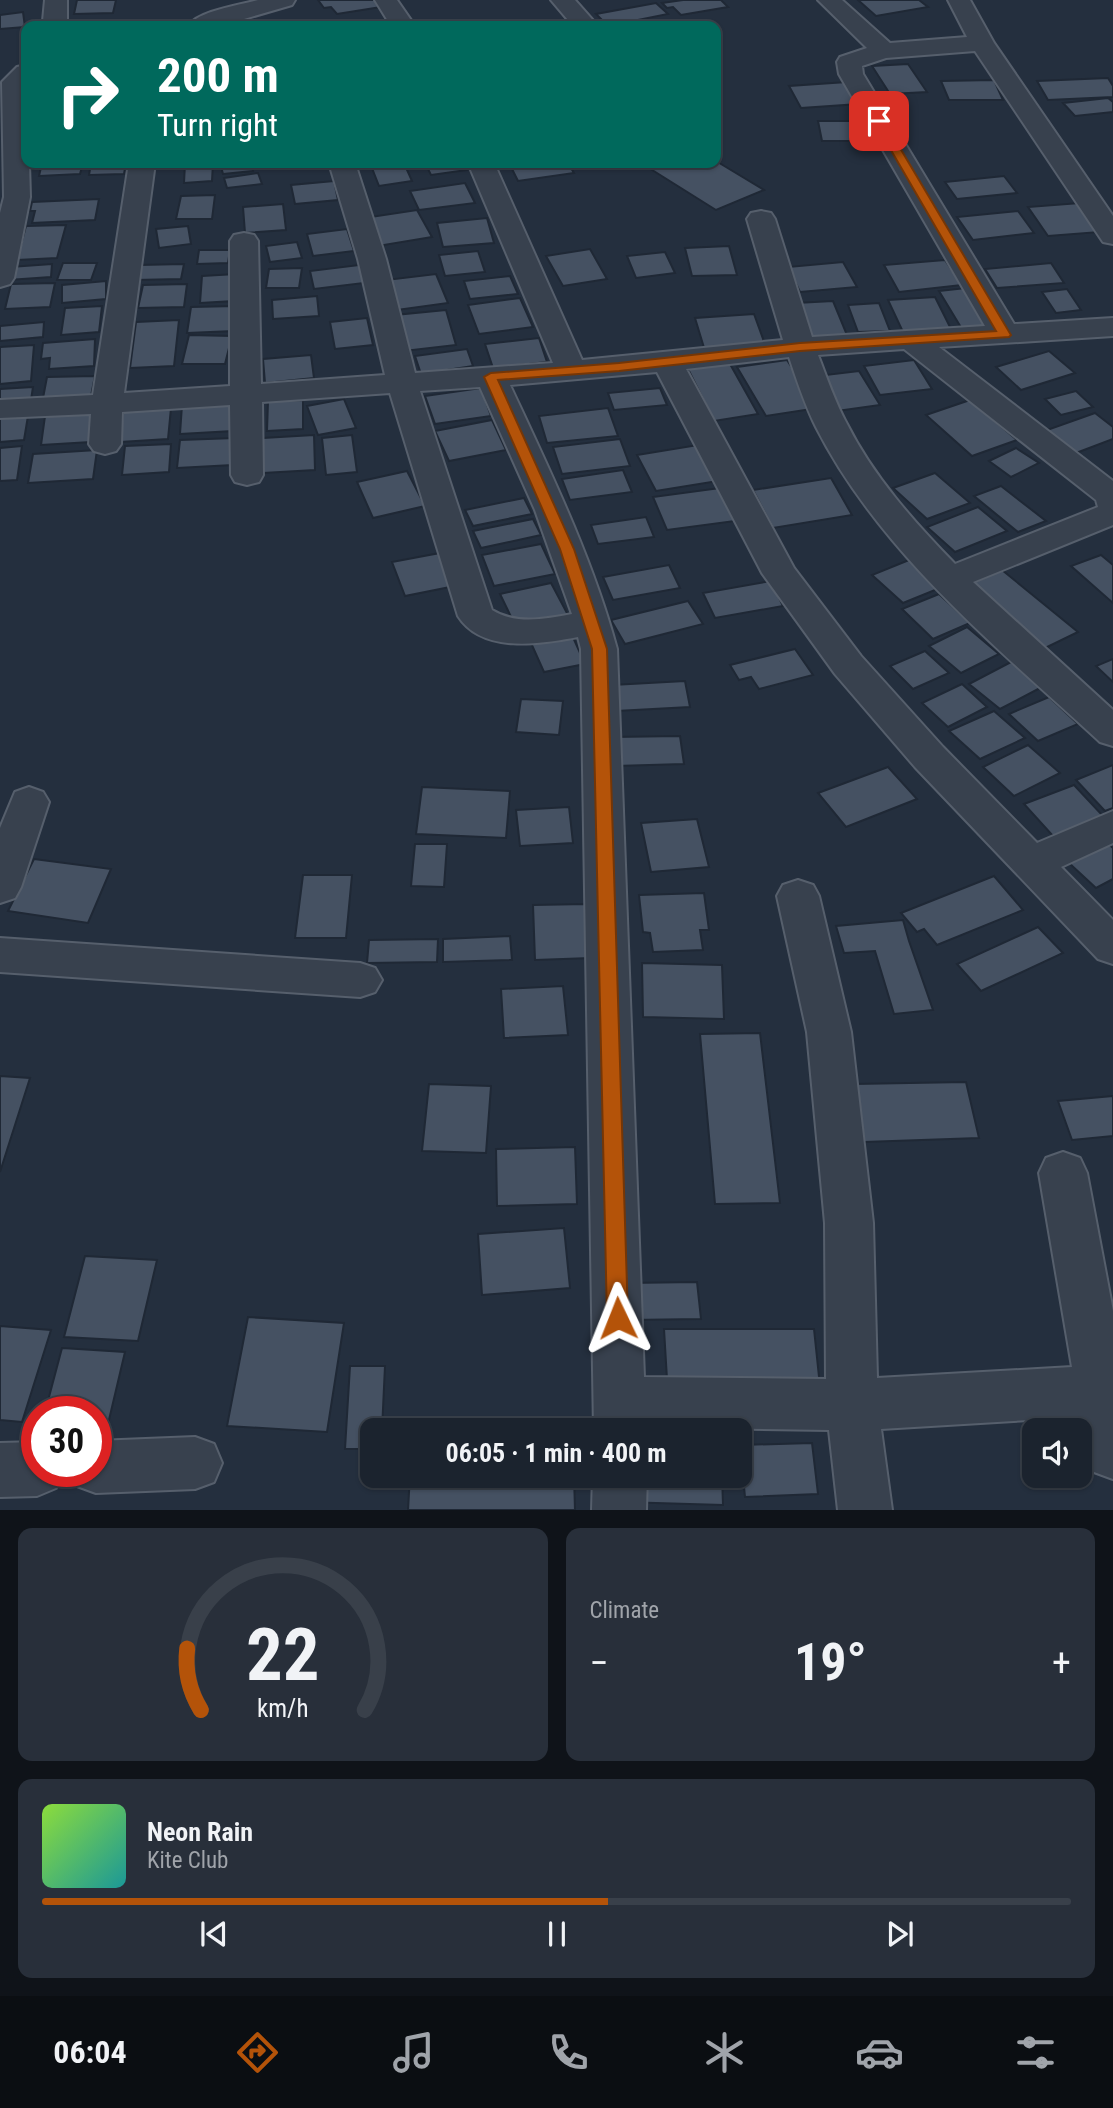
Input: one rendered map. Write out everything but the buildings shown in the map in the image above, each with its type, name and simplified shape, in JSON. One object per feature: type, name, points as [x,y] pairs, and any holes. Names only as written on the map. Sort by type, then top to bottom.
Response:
[{"type":"street","points":[[212,21],[284,0]]},
{"type":"street","points":[[386,0],[400,21]]},
{"type":"street","points":[[562,0],[581,21]]},
{"type":"street","points":[[828,0],[884,51]]},
{"type":"street","points":[[959,0],[982,43],[1113,236]]},
{"type":"street","points":[[982,43],[884,51],[849,62],[851,74],[1004,335]]},
{"type":"street","points":[[0,278],[17,197],[13,82],[21,76]]},
{"type":"street","points":[[105,444],[107,404],[141,168]]},
{"type":"street","points":[[344,168],[372,259],[403,385],[476,617],[488,626],[512,632],[593,623]]},
{"type":"street","points":[[483,168],[572,371]]},
{"type":"street","points":[[761,219],[800,347],[835,434],[867,485],[949,579],[1113,732]]},
{"type":"street","points":[[244,242],[247,475]]},
{"type":"street","points":[[0,409],[403,385],[667,362],[800,347],[1113,327]]},
{"type":"street","points":[[912,341],[1108,493],[1113,501]]},
{"type":"street","points":[[667,362],[779,573],[848,665],[929,757],[1113,947]]},
{"type":"street","points":[[491,377],[567,549],[593,623],[599,649],[620,1416],[1106,1391]]},
{"type":"street","points":[[949,579],[1110,514],[1113,510]]},
{"type":"street","points":[[0,887],[29,802]]},
{"type":"street","points":[[1033,862],[1113,825]]},
{"type":"street","points":[[798,896],[829,1032],[849,1223],[852,1405],[865,1510]]},
{"type":"street","points":[[0,955],[360,980]]},
{"type":"street","points":[[1063,1173],[1106,1391],[1113,1453]]},
{"type":"street","points":[[112,1467],[195,1464]]},
{"type":"street","points":[[0,1470],[21,1469]]},
{"type":"street","points":[[620,1488],[620,1510]]},
{"type":"route","points":[[618,1318],[599,649],[593,623],[567,549],[491,377],[619,367],[800,347],[1004,335],[879,121]]}]
